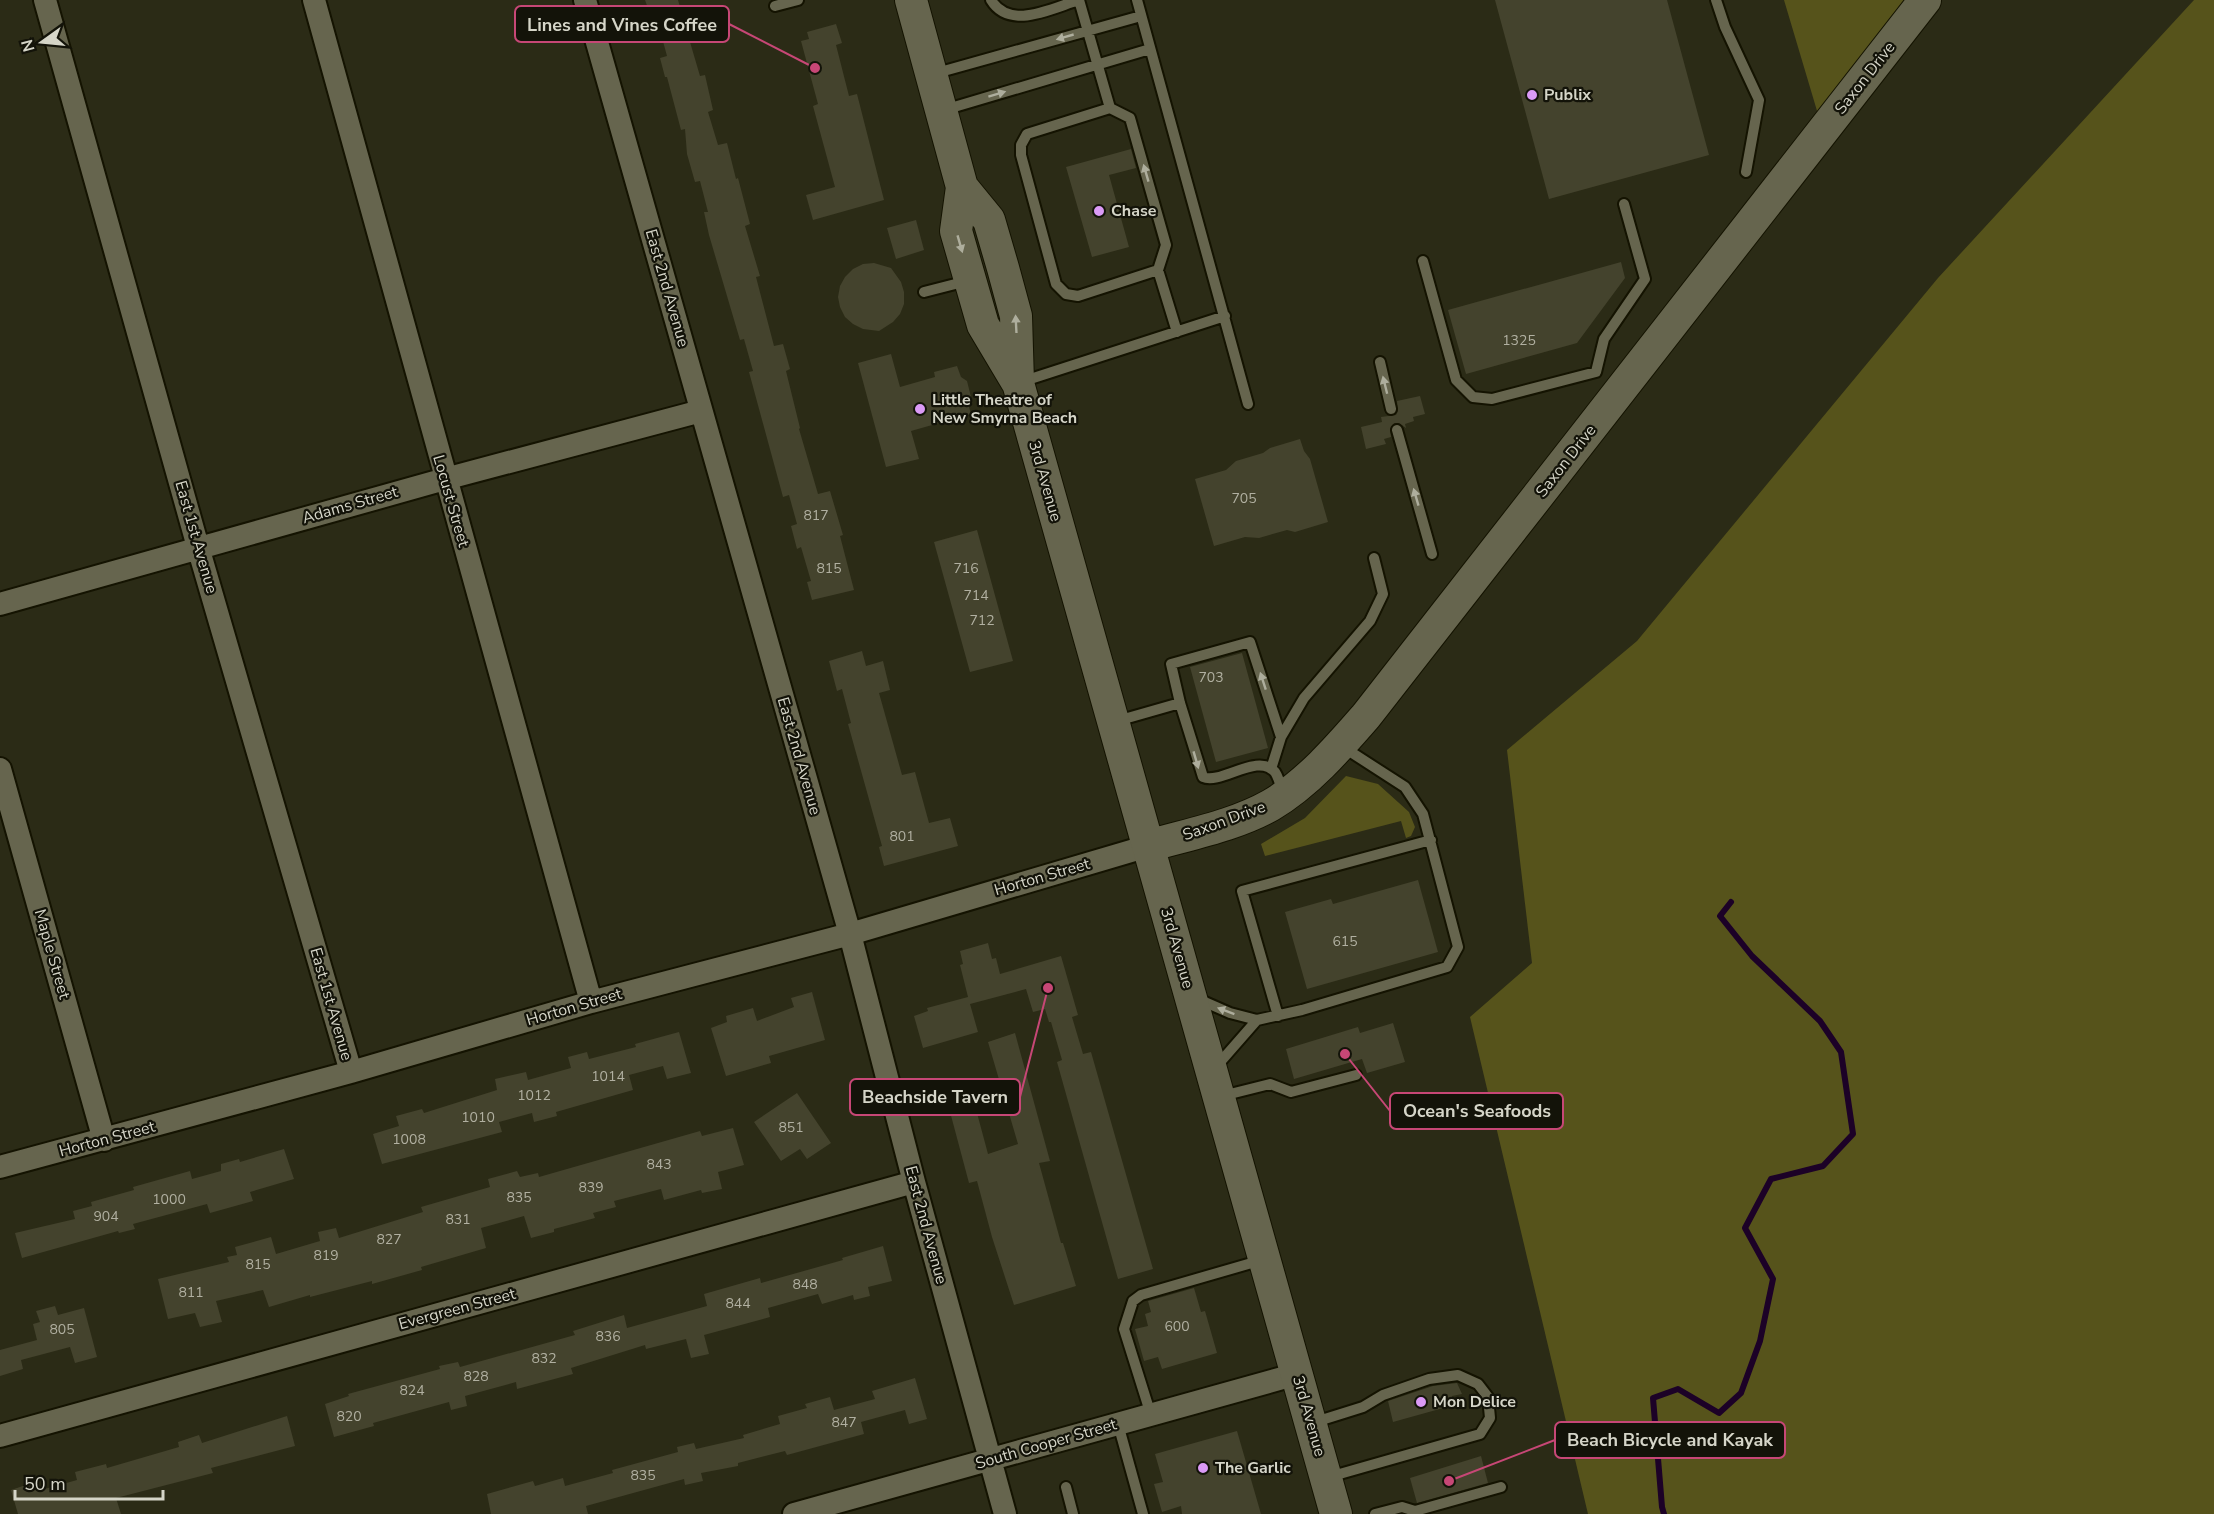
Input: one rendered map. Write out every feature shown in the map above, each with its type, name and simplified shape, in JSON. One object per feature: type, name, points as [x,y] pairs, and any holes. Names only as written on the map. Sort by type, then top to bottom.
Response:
[{"type":"main road","name":"3rd Avenue","points":[[911,0],[962,187],[956,231],[983,326],[1018,383]]},
{"type":"main road","name":"Saxon Drive","points":[[1148,846],[1252,814],[1284,796],[1341,745],[1926,0]]},
{"type":"main road","name":"3rd Avenue","points":[[962,187],[989,220],[995,239],[1016,316],[1018,383],[1336,1514]]},
{"type":"street","name":"East 1st Avenue","points":[[45,0],[198,548],[351,1072]]},
{"type":"street","name":"Locust Street","points":[[314,0],[591,1002]]},
{"type":"street","name":"East 2nd Avenue","points":[[585,0],[849,934],[1005,1514]]},
{"type":"street","name":"Adams Street","points":[[0,604],[445,479],[701,411]]},
{"type":"street","name":"Maple Street","points":[[0,769],[104,1140]]},
{"type":"street","name":"Horton Street","points":[[0,1167],[351,1072],[591,1002],[849,934],[1148,846]]},
{"type":"street","name":"Evergreen Street","points":[[0,1436],[914,1182]]},
{"type":"street","name":"South Cooper Street","points":[[794,1514],[1297,1374]]},
{"type":"lane","points":[[775,6],[798,0]]},
{"type":"lane","points":[[991,0],[1004,14],[1020,18],[1079,0],[1110,108]]},
{"type":"lane","points":[[1137,0],[1248,404]]},
{"type":"lane","points":[[1716,0],[1725,27],[1759,100],[1746,172]]},
{"type":"lane","points":[[931,74],[1141,16]]},
{"type":"lane","points":[[941,111],[1150,49]]},
{"type":"lane","points":[[1158,270],[1078,296],[1066,294],[1056,284],[1021,155],[1021,145],[1028,134],[1110,108],[1130,118],[1166,245],[1158,270],[1177,332]]},
{"type":"lane","points":[[1423,261],[1456,380],[1473,397],[1492,399],[1596,372],[1604,339],[1645,279],[1624,204]]},
{"type":"lane","points":[[924,292],[970,280]]},
{"type":"lane","points":[[1018,383],[1225,316]]},
{"type":"lane","points":[[1380,362],[1391,408]]},
{"type":"lane","points":[[1397,430],[1432,554]]},
{"type":"lane","points":[[1270,769],[1281,737],[1304,698],[1370,621],[1383,594],[1374,558]]},
{"type":"lane","points":[[1281,737],[1250,642],[1171,664],[1180,703],[1203,777],[1212,778],[1254,766],[1270,769],[1276,773],[1284,796]]},
{"type":"lane","points":[[1113,722],[1180,703]]},
{"type":"lane","points":[[1191,996],[1230,1013],[1257,1020],[1447,968],[1458,947],[1423,814],[1405,787],[1341,745]]},
{"type":"lane","points":[[1278,1016],[1242,891],[1431,840]]},
{"type":"lane","points":[[1216,1084],[1257,1020]]},
{"type":"lane","points":[[1216,1084],[1270,1084],[1291,1092],[1356,1075]]},
{"type":"lane","points":[[1151,1415],[1124,1329],[1133,1301],[1141,1294],[1264,1259]]},
{"type":"lane","points":[[1311,1423],[1363,1407],[1383,1395],[1429,1379],[1458,1375],[1478,1384],[1488,1396],[1490,1418],[1480,1434],[1326,1478]]},
{"type":"lane","points":[[1118,1424],[1143,1514]]},
{"type":"lane","points":[[1066,1487],[1073,1514]]},
{"type":"lane","points":[[1376,1514],[1402,1507],[1415,1511],[1501,1487]]},
{"type":"shaded area","points":[[1784,0],[1925,0],[1823,131]]},
{"type":"shaded area","points":[[2194,0],[2214,0],[2214,1514],[1588,1514],[1470,1017],[1532,963],[1507,750],[1637,641],[1938,278]]},
{"type":"shaded area","points":[[1346,776],[1378,784],[1409,812],[1415,827],[1411,836],[1406,838],[1401,821],[1265,856],[1261,844],[1305,818]]},
{"type":"building","points":[[645,0],[678,0],[685,24],[702,20],[706,36],[690,42],[700,76],[705,75],[713,110],[708,112],[718,145],[727,143],[736,179],[738,178],[750,224],[745,226],[760,276],[756,277],[774,346],[783,344],[790,369],[786,371],[799,429],[818,494],[830,491],[843,535],[840,536],[854,590],[812,600],[807,582],[811,581],[801,547],[797,549],[791,526],[797,524],[789,495],[783,497],[749,372],[753,371],[744,339],[740,340],[709,235],[704,212],[708,212],[700,181],[695,182],[687,154],[685,129],[681,130],[667,77],[665,77],[660,58],[667,56],[658,23],[654,25]]},
{"type":"building","points":[[1495,0],[1667,0],[1709,155],[1549,199]]},
{"type":"building","points":[[836,24],[842,43],[836,45],[849,96],[857,94],[884,200],[813,220],[806,195],[835,187],[813,106],[818,104],[801,41],[809,39],[807,32]]},
{"type":"building","name":"Chase","points":[[1131,149],[1136,168],[1109,175],[1129,247],[1092,257],[1066,167]]},
{"type":"building","points":[[916,220],[924,250],[896,259],[887,228]]},
{"type":"building","points":[[1621,262],[1625,278],[1577,343],[1466,374],[1448,310]]},
{"type":"building","points":[[874,263],[891,268],[901,282],[904,292],[904,304],[900,314],[893,322],[879,331],[863,329],[853,324],[845,317],[838,297],[840,286],[853,269],[863,264]]},
{"type":"building","name":"Little Theatre of New Smyrna Beach","points":[[891,354],[900,387],[935,377],[934,372],[957,366],[961,377],[967,381],[971,397],[968,403],[971,414],[911,431],[919,459],[886,467],[858,363]]},
{"type":"building","points":[[1420,396],[1425,414],[1413,417],[1414,421],[1405,424],[1406,428],[1399,423],[1394,423],[1390,429],[1391,437],[1384,439],[1386,444],[1366,449],[1361,427],[1382,422],[1381,417],[1396,415],[1397,401]]},
{"type":"building","points":[[1300,439],[1310,459],[1328,522],[1295,532],[1287,530],[1259,538],[1245,537],[1214,546],[1195,479],[1226,470],[1236,461]]},
{"type":"building","points":[[977,530],[1013,661],[970,672],[934,542]]},
{"type":"building","points":[[862,651],[866,666],[883,661],[890,690],[879,693],[902,775],[915,772],[929,823],[950,818],[958,846],[884,866],[879,847],[882,846],[848,724],[851,723],[842,689],[837,691],[829,661]]},
{"type":"building","points":[[1242,653],[1268,748],[1216,762],[1190,667]]},
{"type":"building","points":[[1418,880],[1438,952],[1307,989],[1285,912],[1331,899],[1333,904]]},
{"type":"building","points":[[988,943],[992,959],[996,958],[1000,974],[1061,956],[1078,1015],[1072,1017],[1083,1054],[1091,1052],[1153,1269],[1118,1279],[1057,1062],[1062,1060],[1051,1022],[1049,1022],[1045,1009],[1033,1012],[1026,989],[970,1004],[978,1032],[923,1048],[914,1016],[928,1011],[927,1008],[968,997],[960,965],[963,964],[960,951]]},
{"type":"building","points":[[812,992],[825,1040],[769,1056],[771,1063],[726,1076],[711,1028],[727,1022],[726,1016],[753,1008],[757,1021],[794,1007],[791,998]]},
{"type":"building","points":[[1393,1023],[1405,1062],[1367,1073],[1362,1059],[1294,1079],[1286,1049],[1358,1027],[1360,1033]]},
{"type":"building","points":[[679,1032],[691,1073],[667,1079],[663,1066],[629,1075],[633,1090],[556,1112],[557,1116],[534,1122],[532,1113],[499,1122],[502,1132],[382,1164],[373,1134],[399,1126],[396,1116],[422,1109],[424,1113],[497,1090],[495,1079],[526,1072],[528,1080],[571,1068],[568,1057],[587,1052],[589,1059],[636,1047],[635,1044]]},
{"type":"building","points":[[1015,1033],[1050,1161],[1039,1163],[1061,1243],[1063,1243],[1076,1286],[1014,1305],[977,1181],[969,1183],[945,1093],[970,1087],[988,1154],[1018,1144],[988,1042]]},
{"type":"building","points":[[797,1093],[831,1143],[807,1159],[800,1149],[781,1161],[754,1122]]},
{"type":"building","points":[[733,1128],[744,1165],[718,1172],[722,1189],[702,1193],[701,1190],[664,1200],[661,1189],[614,1201],[616,1207],[593,1213],[595,1218],[531,1238],[524,1216],[481,1228],[486,1248],[421,1267],[422,1270],[372,1284],[372,1281],[310,1297],[310,1295],[269,1307],[263,1290],[216,1301],[222,1322],[200,1327],[195,1313],[168,1319],[158,1279],[229,1262],[227,1257],[237,1255],[235,1247],[271,1237],[276,1254],[320,1241],[318,1232],[336,1228],[339,1238],[423,1212],[421,1207],[490,1187],[488,1179],[517,1171],[520,1177],[538,1173],[539,1177],[700,1131],[702,1136]]},
{"type":"building","points":[[284,1149],[294,1179],[250,1192],[253,1201],[210,1213],[207,1204],[133,1224],[135,1229],[119,1233],[118,1231],[22,1258],[15,1233],[75,1219],[73,1211],[92,1206],[91,1202],[134,1190],[133,1187],[190,1171],[192,1179],[221,1171],[221,1164],[239,1159],[240,1162]]},
{"type":"building","points":[[883,1246],[892,1281],[868,1287],[870,1296],[854,1300],[853,1295],[822,1304],[818,1294],[768,1308],[770,1317],[704,1335],[709,1354],[691,1358],[686,1339],[646,1349],[645,1345],[571,1368],[573,1374],[517,1389],[516,1382],[465,1396],[467,1406],[451,1410],[449,1402],[373,1423],[374,1426],[334,1437],[325,1404],[349,1396],[348,1394],[440,1369],[439,1366],[458,1362],[460,1367],[575,1335],[573,1331],[624,1315],[627,1328],[707,1306],[704,1294],[760,1278],[761,1283]]},
{"type":"building","points":[[1194,1288],[1201,1312],[1205,1311],[1217,1353],[1162,1369],[1158,1357],[1144,1361],[1135,1329],[1148,1326],[1145,1314],[1151,1312],[1148,1301]]},
{"type":"building","points":[[55,1306],[58,1315],[84,1308],[97,1357],[75,1363],[70,1347],[21,1360],[23,1369],[0,1376],[0,1350],[37,1340],[33,1324],[40,1322],[36,1311]]},
{"type":"building","points":[[915,1378],[927,1419],[909,1424],[905,1410],[861,1422],[864,1434],[787,1455],[785,1451],[738,1463],[738,1466],[701,1473],[703,1481],[685,1485],[684,1479],[586,1506],[588,1514],[491,1514],[487,1494],[533,1481],[535,1486],[563,1478],[565,1486],[678,1452],[677,1447],[694,1443],[696,1449],[744,1438],[743,1435],[780,1424],[778,1416],[807,1408],[805,1404],[830,1397],[834,1410],[875,1399],[872,1391]]},
{"type":"building","name":"Mon Delice","points":[[1457,1383],[1462,1394],[1452,1396],[1454,1405],[1393,1422],[1388,1401],[1433,1386]]},
{"type":"building","points":[[287,1416],[295,1446],[211,1468],[213,1473],[116,1498],[121,1514],[18,1514],[11,1490],[38,1481],[41,1490],[77,1480],[75,1472],[106,1464],[107,1468],[179,1447],[178,1442],[199,1435],[202,1443]]},
{"type":"building","name":"The Garlic","points":[[1237,1431],[1261,1514],[1182,1514],[1181,1506],[1162,1512],[1154,1484],[1163,1482],[1155,1454]]},
{"type":"building","points":[[1481,1456],[1488,1483],[1417,1503],[1410,1478]]},
{"type":"waterway","points":[[1664,1514],[1653,1398],[1678,1389],[1719,1413],[1741,1393],[1760,1341],[1773,1279],[1745,1228],[1771,1179],[1823,1166],[1853,1134],[1841,1052],[1820,1021],[1752,956],[1720,916],[1731,902]]},
{"type":"place","name":"Lines and Vines Coffee","points":[[815,68]]},
{"type":"place","name":"Publix","points":[[1532,95]]},
{"type":"place","name":"Chase","points":[[1099,211]]},
{"type":"place","name":"Little Theatre of New Smyrna Beach","points":[[920,409]]},
{"type":"place","name":"Beachside Tavern","points":[[1048,988]]},
{"type":"place","name":"Ocean's Seafoods","points":[[1345,1054]]},
{"type":"place","name":"Mon Delice","points":[[1421,1402]]},
{"type":"place","name":"The Garlic","points":[[1203,1468]]},
{"type":"place","name":"Beach Bicycle and Kayak","points":[[1449,1481]]}]
